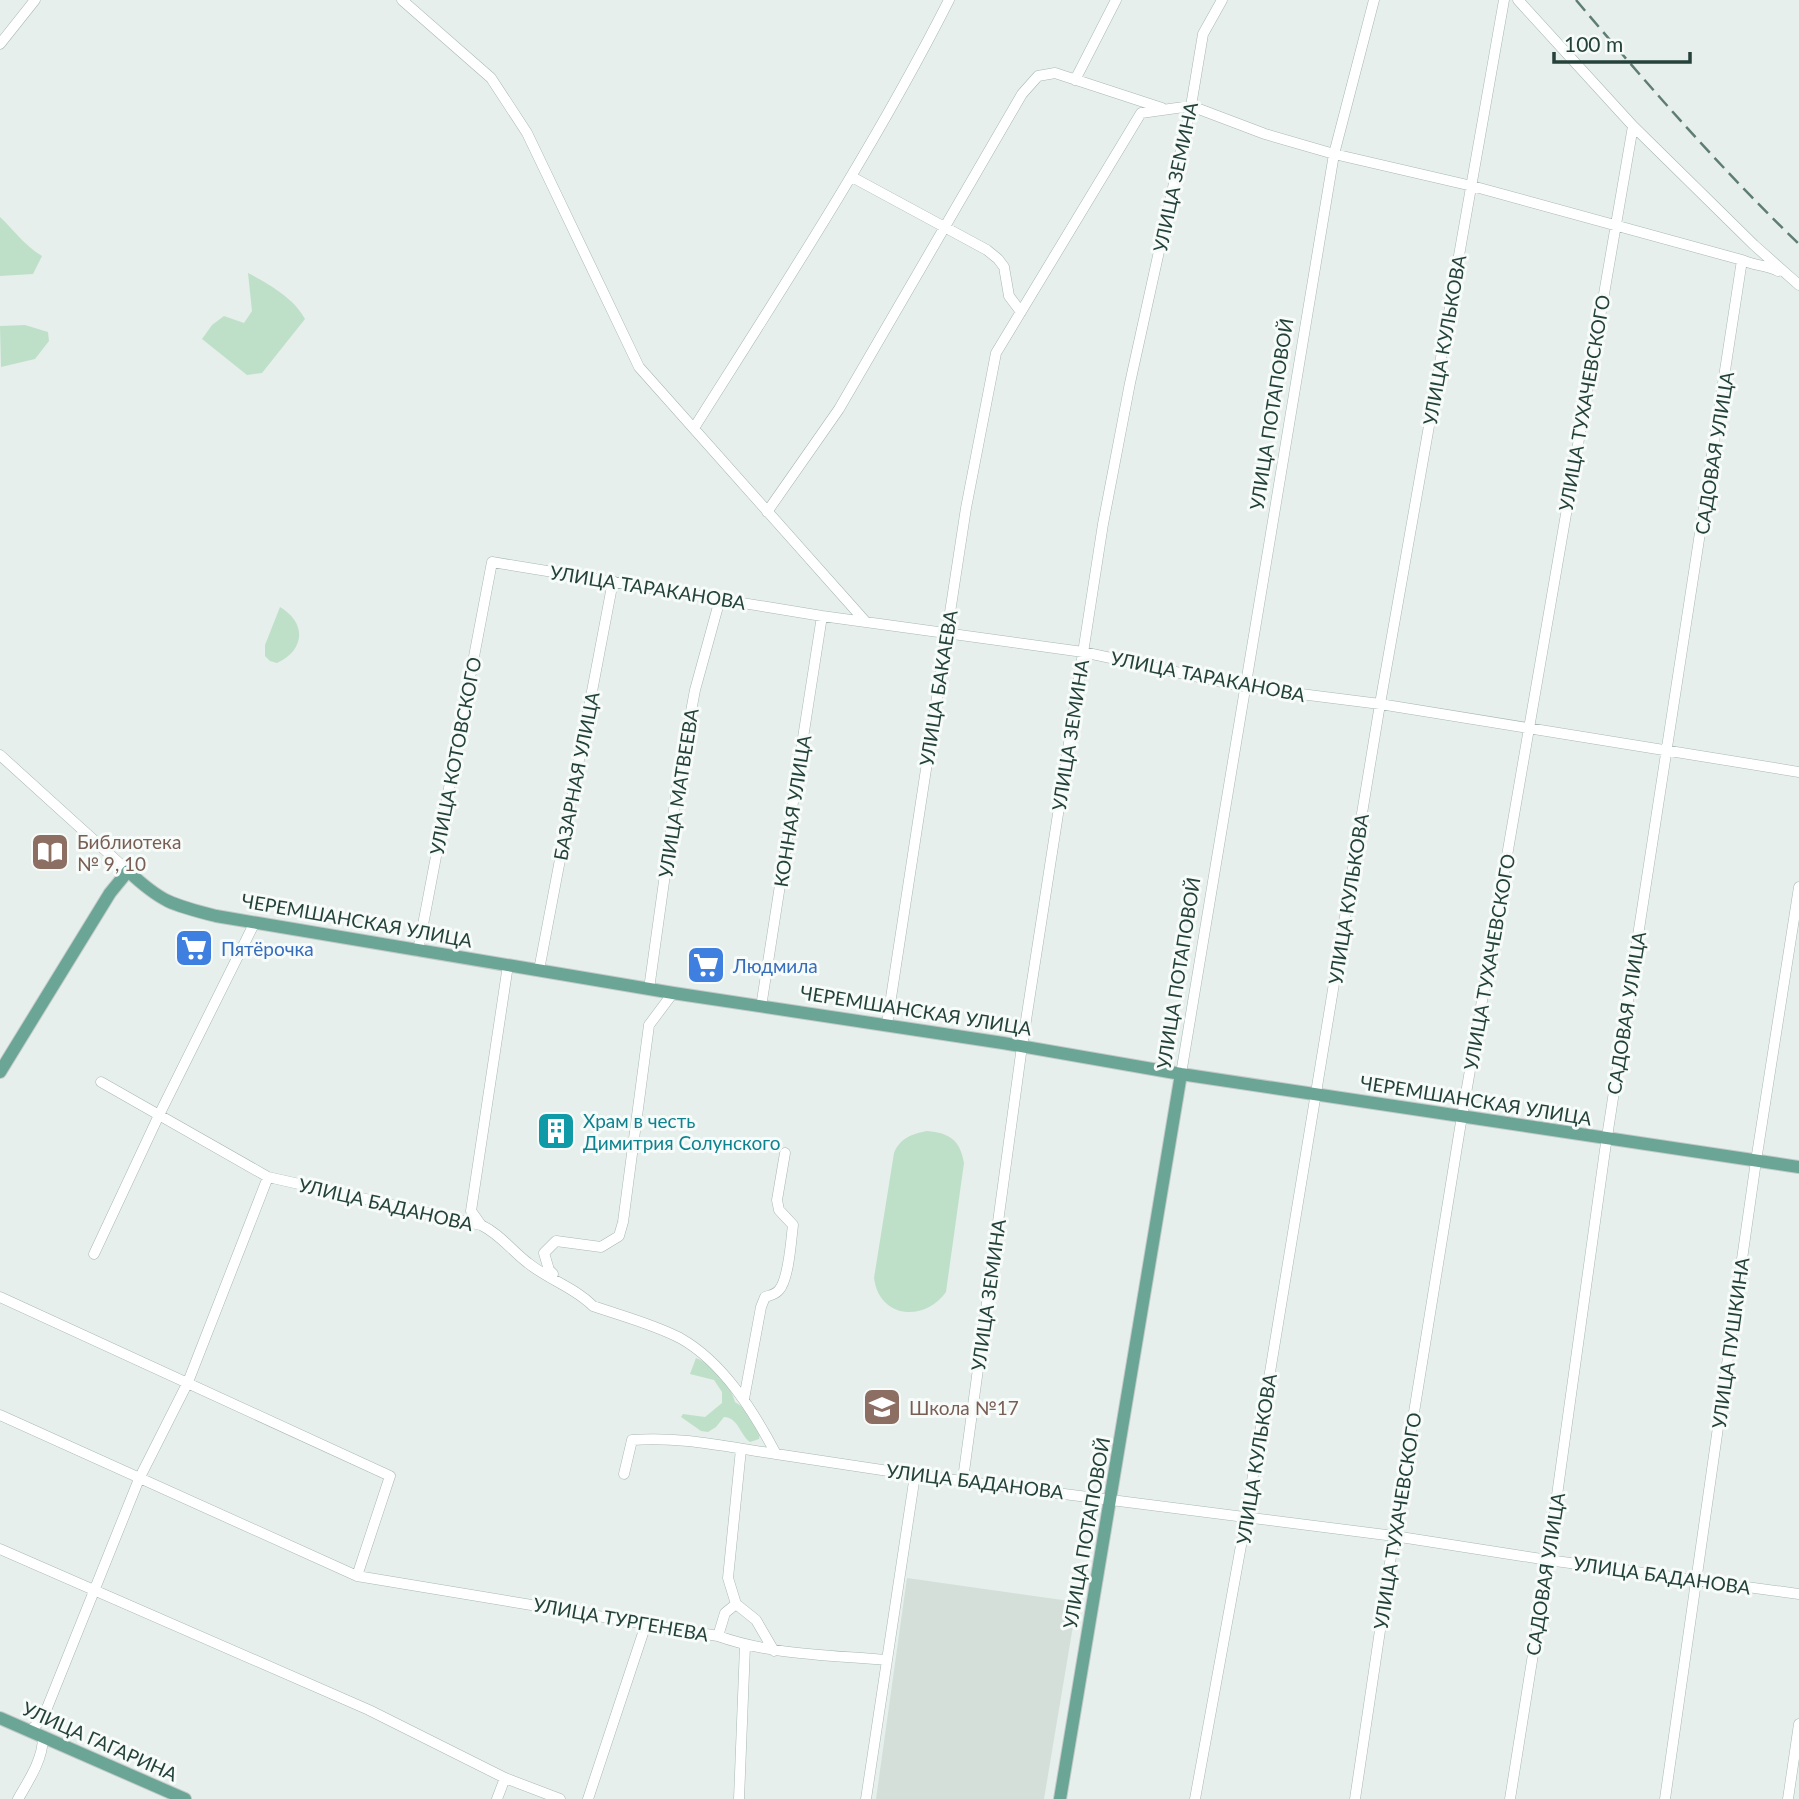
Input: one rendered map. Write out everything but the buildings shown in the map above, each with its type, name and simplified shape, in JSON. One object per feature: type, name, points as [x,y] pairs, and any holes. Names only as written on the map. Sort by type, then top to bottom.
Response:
[{"type":"main road","name":"ЧЕРЕМШАНСКАЯ УЛИЦА","points":[[128,871],[163,900],[216,916],[673,993],[887,1024],[1181,1074],[1799,1167]]},
{"type":"main road","points":[[0,1072],[110,893],[128,871]]},
{"type":"main road","name":"УЛИЦА ПОТАПОВОЙ","points":[[1060,1799],[1181,1074]]},
{"type":"main road","name":"УЛИЦА ГАГАРИНА","points":[[0,1718],[185,1799]]},
{"type":"street","points":[[0,44],[36,0]]},
{"type":"street","points":[[402,0],[491,78],[527,133],[639,367],[865,621]]},
{"type":"street","points":[[694,428],[852,177],[950,0]]},
{"type":"street","points":[[1075,80],[1116,0]]},
{"type":"street","name":"УЛИЦА ЗЕМИНА","points":[[963,1479],[1022,1046],[1103,524],[1130,383],[1191,106],[1203,34],[1222,0]]},
{"type":"street","name":"УЛИЦА ПОТАПОВОЙ","points":[[1181,1074],[1334,154],[1374,0]]},
{"type":"street","name":"УЛИЦА КУЛЬКОВА","points":[[1195,1799],[1246,1518],[1380,704],[1504,0]]},
{"type":"street","points":[[1518,0],[1633,126],[1754,245],[1799,285]]},
{"type":"street","points":[[767,512],[839,409],[1022,94],[1038,76],[1055,73],[1165,109]]},
{"type":"street","points":[[852,177],[999,259],[1007,279],[1009,296],[1021,312],[1141,113],[1191,106],[1265,134],[1334,154],[1614,223],[1742,265],[1771,267],[1788,275]]},
{"type":"street","name":"УЛИЦА ТУХАЧЕВСКОГО","points":[[1355,1799],[1394,1536],[1462,1117],[1614,223],[1633,126]]},
{"type":"street","name":"САДОВАЯ УЛИЦА","points":[[1510,1799],[1548,1560],[1606,1139],[1742,265]]},
{"type":"street","name":"УЛИЦА БАКАЕВА","points":[[887,1024],[966,508],[996,353],[1021,312]]},
{"type":"street","name":"УЛИЦА ТАРАКАНОВА","points":[[492,562],[822,616],[1083,652],[1245,687],[1380,704],[1799,772]]},
{"type":"street","name":"УЛИЦА КОТОВСКОГО","points":[[418,951],[492,562]]},
{"type":"street","name":"БАЗАРНАЯ УЛИЦА","points":[[539,970],[613,581]]},
{"type":"street","name":"УЛИЦА МАТВЕЕВА","points":[[649,989],[678,781],[695,690],[720,599]]},
{"type":"street","name":"КОННАЯ УЛИЦА","points":[[761,1007],[822,616]]},
{"type":"street","name":"ЧЕРЕМШАНСКАЯ УЛИЦА","points":[[0,755],[128,871]]},
{"type":"street","name":"УЛИЦА ПУШКИНА","points":[[1665,1799],[1756,1161],[1799,887]]},
{"type":"street","points":[[94,1254],[159,1115],[255,922]]},
{"type":"street","points":[[481,1225],[471,1211],[508,965]]},
{"type":"street","points":[[561,1281],[549,1270],[544,1253],[556,1241],[601,1247],[619,1236],[649,1025],[673,993]]},
{"type":"street","name":"УЛИЦА БАДАНОВА","points":[[101,1082],[268,1177],[481,1225],[494,1231],[529,1264],[584,1296],[593,1306],[681,1339],[714,1365],[744,1399],[776,1454]]},
{"type":"street","points":[[744,1399],[761,1307],[765,1297],[777,1293],[783,1285],[791,1244],[793,1225],[779,1210],[777,1200],[785,1153]]},
{"type":"street","points":[[30,1731],[44,1718],[139,1479],[188,1382],[268,1177]]},
{"type":"street","points":[[0,1297],[390,1476],[357,1576]]},
{"type":"street","name":"УЛИЦА ТУРГЕНЕВА","points":[[0,1415],[357,1576],[718,1636],[745,1646],[774,1651],[886,1660]]},
{"type":"street","name":"УЛИЦА БАДАНОВА","points":[[624,1474],[632,1440],[674,1439],[915,1475],[1394,1536],[1799,1594]]},
{"type":"street","points":[[741,1448],[728,1578],[736,1604],[755,1620],[774,1651]]},
{"type":"street","points":[[866,1799],[915,1475]]},
{"type":"street","points":[[0,1549],[369,1710],[505,1778],[560,1799]]},
{"type":"street","points":[[718,1636],[725,1613],[736,1604]]},
{"type":"street","points":[[588,1799],[646,1624]]},
{"type":"street","points":[[739,1799],[745,1646]]},
{"type":"street","points":[[1788,1799],[1799,1724]]},
{"type":"street","points":[[18,1799],[31,1777],[43,1747],[43,1737]]},
{"type":"street","points":[[498,1799],[505,1778]]},
{"type":"shaded area","points":[[907,1578],[1077,1602],[1044,1799],[876,1799]]},
{"type":"green space","points":[[0,217],[42,256],[33,274],[0,276]]},
{"type":"green space","points":[[248,273],[288,298],[305,319],[262,373],[247,375],[202,339],[212,325],[224,316],[244,323],[252,311]]},
{"type":"green space","points":[[25,325],[48,332],[49,341],[35,359],[1,367],[0,326]]},
{"type":"green space","points":[[280,607],[295,621],[299,636],[293,651],[277,663],[265,656],[265,645]]},
{"type":"green space","points":[[927,1131],[953,1139],[960,1149],[964,1163],[946,1292],[926,1309],[904,1312],[884,1301],[874,1278],[894,1153],[907,1138]]},
{"type":"green space","points":[[696,1358],[709,1365],[725,1381],[735,1402],[744,1408],[760,1433],[759,1439],[750,1442],[729,1418],[724,1417],[708,1432],[701,1431],[681,1417],[683,1414],[705,1417],[722,1403],[722,1392],[714,1380],[690,1374]]},
{"type":"railway","points":[[1576,0],[1684,125],[1799,244]]},
{"type":"place","name":"Библиотека № 9, 10","points":[[50,852]]},
{"type":"place","name":"Пятёрочка","points":[[194,948]]},
{"type":"place","name":"Людмила","points":[[706,965]]},
{"type":"place","name":"Храм в честь Димитрия Солунского","points":[[556,1131]]},
{"type":"place","name":"Школа №17","points":[[882,1407]]}]
